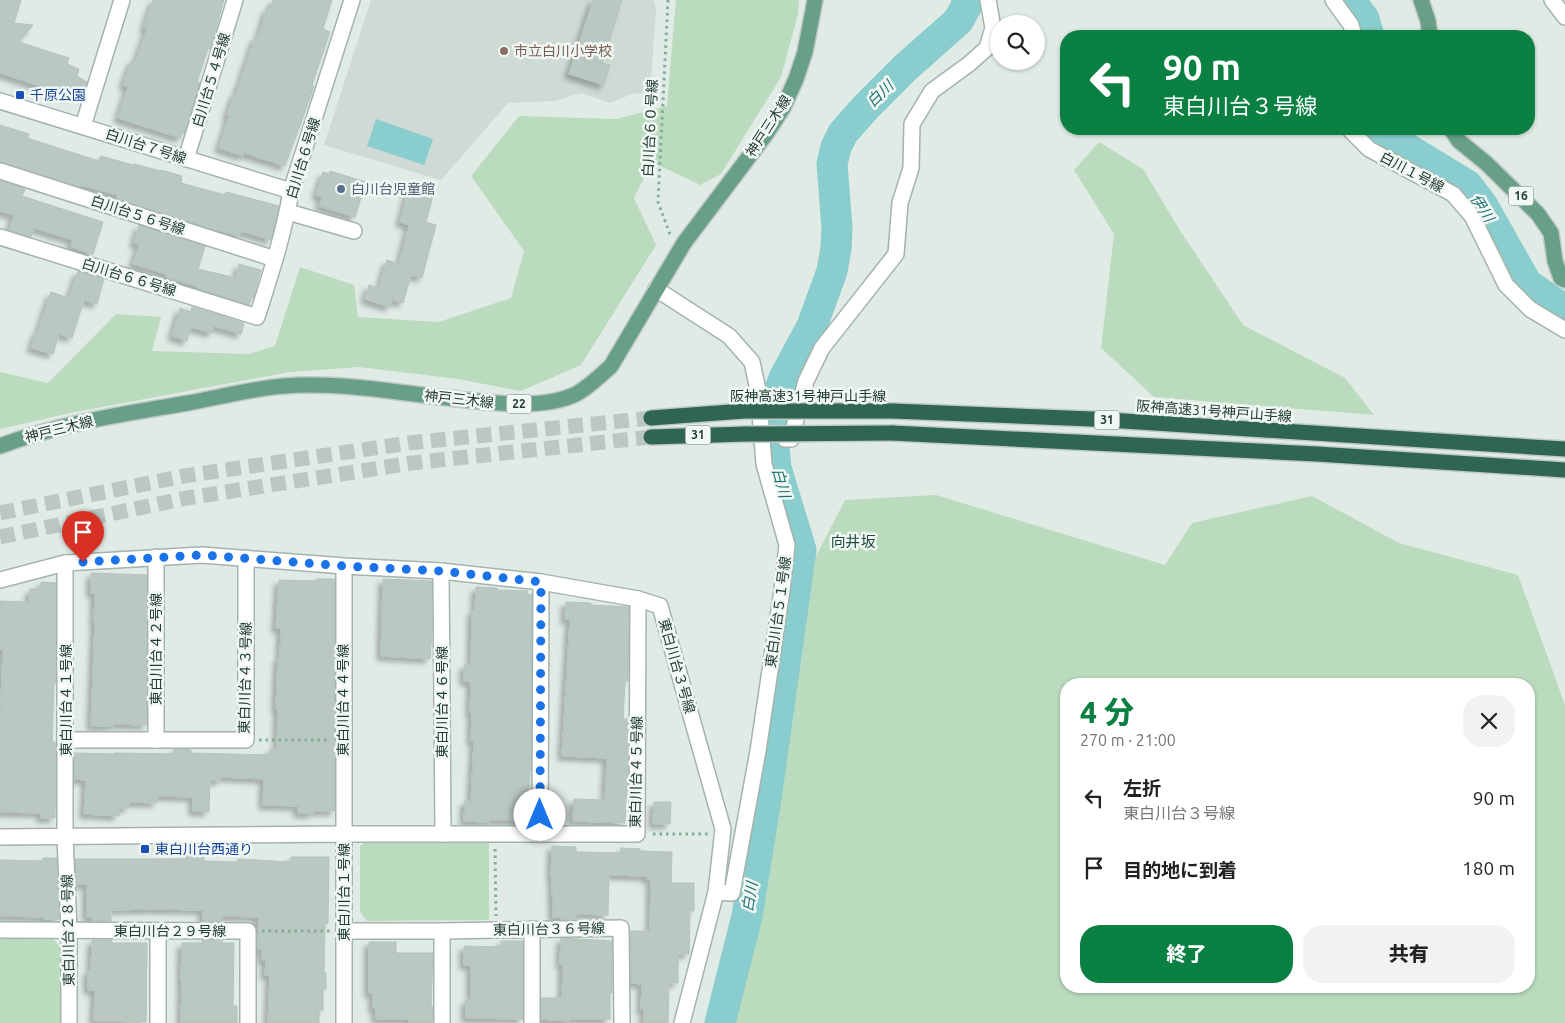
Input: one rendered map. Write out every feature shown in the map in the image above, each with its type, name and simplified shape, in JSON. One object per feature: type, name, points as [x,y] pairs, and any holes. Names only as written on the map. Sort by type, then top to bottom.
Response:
[{"type":"highway","name":"阪神高速31号神戸山手線","points":[[650,418],[744,411],[893,412],[1092,419],[1565,449]]},
{"type":"highway","name":"31","points":[[651,437],[892,433],[1317,454],[1565,470]]},
{"type":"main road","name":"神戸三木線","points":[[0,446],[25,436],[68,425],[267,389],[304,385],[348,386],[517,404],[549,402],[575,395],[594,382],[611,366],[677,254],[766,134],[783,108],[805,52],[815,0]]},
{"type":"main road","points":[[1421,0],[1429,30]]},
{"type":"main road","name":"16","points":[[1454,135],[1458,141],[1486,163],[1538,214],[1551,233],[1556,262],[1561,278],[1565,280]]},
{"type":"street","points":[[83,126],[122,0]]},
{"type":"street","name":"白川台５４号線","points":[[186,159],[235,0]]},
{"type":"street","name":"白川台６号線","points":[[257,317],[288,212],[292,191],[352,0]]},
{"type":"street","points":[[656,289],[729,336],[752,362],[758,390],[763,438],[791,439],[806,381],[822,348],[896,254],[900,203],[911,168],[912,124],[932,91],[969,64],[987,48],[993,28],[988,0]]},
{"type":"street","points":[[1333,0],[1351,25],[1352,30]]},
{"type":"street","points":[[1552,0],[1565,17]]},
{"type":"street","name":"白川台７号線","points":[[0,101],[292,191]]},
{"type":"street","name":"白川１号線","points":[[1355,135],[1369,149],[1453,194],[1472,216],[1506,286],[1530,309],[1565,330]]},
{"type":"street","name":"白川台５６号線","points":[[0,171],[275,258]]},
{"type":"street","points":[[288,212],[354,231]]},
{"type":"street","name":"白川台６６号線","points":[[0,238],[257,317]]},
{"type":"street","name":"東白川台５１号線","points":[[716,892],[732,894],[758,751],[787,545],[764,464],[763,438]]},
{"type":"street","name":"東白川台３号線","points":[[0,580],[65,563],[202,555],[441,571],[541,582],[638,599],[660,606],[723,829],[716,892],[682,1023]]},
{"type":"street","name":"東白川台４２号線","points":[[156,557],[156,740]]},
{"type":"street","name":"東白川台４３号線","points":[[66,740],[246,740],[246,558]]},
{"type":"street","name":"東白川台４１号線","points":[[65,563],[65,837]]},
{"type":"street","name":"東白川台４４号線","points":[[344,566],[344,834]]},
{"type":"street","name":"東白川台４６号線","points":[[441,571],[443,834]]},
{"type":"street","points":[[540,834],[541,582]]},
{"type":"street","name":"東白川台４５号線","points":[[344,834],[637,834],[638,599]]},
{"type":"street","name":"東白川台１号線","points":[[0,837],[344,834],[344,1023]]},
{"type":"street","name":"東白川台２８号線","points":[[65,837],[69,930],[69,1023]]},
{"type":"street","name":"東白川台３６号線","points":[[344,931],[621,928],[622,1023]]},
{"type":"street","name":"東白川台２９号線","points":[[0,930],[248,931]]},
{"type":"street","points":[[532,930],[532,1023]]},
{"type":"street","points":[[158,931],[158,1023]]},
{"type":"street","points":[[248,931],[248,1023]]},
{"type":"street","points":[[442,931],[442,1023]]},
{"type":"path","name":"白川台６０号線","points":[[668,0],[658,202],[677,254]]},
{"type":"path","points":[[246,740],[343,740]]},
{"type":"path","points":[[495,834],[496,930]]},
{"type":"path","points":[[637,834],[722,834]]},
{"type":"path","points":[[248,931],[344,931]]},
{"type":"shaded area","name":"市立白川小学校","points":[[371,0],[654,0],[656,10],[650,92],[632,94],[610,103],[581,93],[555,101],[508,103],[441,180],[324,145]]},
{"type":"green space","points":[[676,0],[799,0],[798,14],[781,77],[721,174],[700,185],[652,162],[634,198],[656,245],[581,365],[521,391],[458,379],[359,367],[290,372],[70,413],[0,429],[0,372],[48,383],[116,314],[161,317],[152,351],[249,354],[275,346],[300,267],[354,285],[358,317],[439,322],[511,298],[524,251],[471,176],[519,116],[616,119],[667,106]]},
{"type":"green space","points":[[1099,142],[1143,169],[1181,232],[1243,325],[1345,378],[1374,415],[1154,397],[1101,348],[1114,234],[1074,170]]},
{"type":"green space","points":[[936,495],[1165,565],[1192,523],[1312,496],[1399,543],[1518,575],[1565,705],[1565,1023],[727,1023],[740,974],[758,926],[805,578],[845,500]]},
{"type":"green space","points":[[368,840],[489,841],[489,920],[367,921],[360,912],[360,846]]},
{"type":"green space","points":[[52,938],[63,950],[63,1023],[0,1023],[0,939]]},
{"type":"water","points":[[376,119],[433,139],[424,165],[367,146]]},
{"type":"building","points":[[0,0],[21,0],[14,23],[33,25],[19,42],[69,58],[67,64],[79,69],[77,76],[87,82],[85,88],[73,87],[70,96],[0,73]]},
{"type":"building","points":[[153,0],[224,0],[210,49],[208,48],[197,82],[200,83],[184,134],[182,133],[180,138],[118,118],[128,87],[123,85],[132,60],[136,61],[147,29],[144,28]]},
{"type":"building","points":[[273,0],[332,0],[323,29],[330,32],[312,85],[314,86],[285,166],[244,153],[243,156],[219,148],[234,94],[236,94],[255,37],[258,38],[267,8],[270,9]]},
{"type":"building","points":[[593,0],[622,0],[602,63],[610,65],[604,85],[569,74]]},
{"type":"building","points":[[0,125],[29,134],[27,138],[99,161],[101,156],[161,170],[182,176],[181,183],[225,195],[226,192],[279,206],[271,240],[241,231],[240,236],[210,228],[117,199],[118,195],[80,185],[80,187],[0,162]]},
{"type":"building","name":"白川台児童館","points":[[330,171],[366,182],[355,217],[319,206],[322,197],[316,195],[323,172],[329,174]]},
{"type":"building","points":[[0,181],[25,189],[22,196],[103,222],[93,254],[71,247],[73,240],[34,228],[31,237],[9,230],[14,215],[0,211]]},
{"type":"building","points":[[410,183],[424,187],[422,192],[433,195],[426,222],[436,225],[422,278],[411,275],[403,303],[392,300],[390,307],[365,299],[369,285],[379,288],[387,260],[399,264],[409,225],[400,222]]},
{"type":"building","points":[[139,225],[205,246],[198,269],[236,278],[239,264],[261,270],[253,298],[249,305],[166,277],[166,274],[133,264],[139,245],[134,243]]},
{"type":"building","points":[[78,271],[104,279],[97,304],[84,300],[72,338],[59,334],[53,354],[31,348],[51,292],[69,298]]},
{"type":"building","points":[[192,307],[244,323],[241,334],[214,326],[212,333],[191,327],[187,341],[172,336],[180,308],[191,312]]},
{"type":"building","points":[[91,573],[147,575],[147,725],[113,724],[113,726],[91,726],[95,593],[91,593]]},
{"type":"building","points":[[316,579],[335,579],[335,811],[313,811],[313,814],[298,813],[298,806],[263,805],[264,779],[220,777],[220,781],[210,780],[209,812],[193,811],[193,797],[157,796],[157,803],[129,802],[129,808],[119,808],[119,816],[84,814],[86,780],[74,779],[74,753],[174,754],[174,749],[191,750],[191,753],[270,755],[270,749],[277,749],[278,709],[276,709],[281,628],[276,628],[279,580],[316,581]]},
{"type":"building","points":[[383,579],[432,581],[430,659],[381,656]]},
{"type":"building","points":[[41,582],[56,583],[56,683],[54,683],[52,742],[55,742],[56,752],[55,818],[41,818],[41,813],[0,812],[0,725],[3,649],[0,649],[0,601],[29,602],[30,589],[41,589]]},
{"type":"building","points":[[476,587],[528,591],[527,594],[532,595],[529,821],[464,821],[465,801],[471,801],[474,741],[471,741],[471,682],[464,681],[464,665],[471,665],[472,611],[475,611]]},
{"type":"building","points":[[566,602],[629,607],[628,681],[625,681],[623,719],[628,719],[628,796],[626,796],[625,823],[573,821],[574,799],[605,800],[607,758],[562,756],[570,619],[565,619]]},
{"type":"building","points":[[654,802],[671,802],[670,824],[653,824]]},
{"type":"building","points":[[552,846],[576,847],[576,852],[621,853],[621,848],[640,849],[640,851],[672,852],[671,883],[694,883],[694,911],[690,911],[689,954],[678,954],[678,983],[669,983],[668,1023],[644,1023],[644,1009],[641,1009],[642,984],[631,983],[631,931],[650,931],[651,879],[647,879],[647,876],[609,875],[608,915],[575,914],[575,919],[561,920],[561,917],[553,917]]},
{"type":"building","points":[[186,855],[204,856],[204,861],[238,862],[238,859],[291,862],[291,857],[329,857],[328,923],[325,923],[324,973],[326,973],[326,989],[323,989],[323,1010],[319,1010],[319,1023],[268,1023],[270,975],[265,975],[266,960],[262,960],[262,949],[258,949],[259,917],[222,916],[222,922],[203,921],[203,910],[152,909],[111,910],[111,921],[92,921],[92,917],[87,917],[87,884],[76,884],[75,859],[186,859]]},
{"type":"building","points":[[43,858],[57,858],[59,919],[0,916],[0,860],[43,861]]},
{"type":"building","points":[[561,938],[612,941],[610,1019],[569,1019],[569,1021],[541,1019],[541,998],[562,998],[563,964],[560,964]]},
{"type":"building","points":[[92,940],[111,940],[113,943],[147,943],[146,1022],[94,1021],[95,990],[88,990],[88,971],[91,971]]},
{"type":"building","points":[[202,940],[222,940],[222,943],[234,943],[233,1006],[237,1006],[237,1023],[181,1023],[182,943],[202,943]]},
{"type":"building","points":[[501,941],[523,941],[523,1019],[466,1018],[466,1000],[471,1000],[471,965],[464,965],[464,946],[501,947]]},
{"type":"building","points":[[369,942],[396,942],[396,953],[433,953],[432,1023],[409,1023],[409,1019],[376,1019],[376,1008],[373,1008],[373,993],[369,993]]},
{"type":"waterway","name":"白川","points":[[720,1023],[747,916],[765,805],[801,550],[776,468],[771,413],[784,378],[812,326],[832,271],[837,228],[832,164],[836,147],[843,133],[866,107],[905,68],[958,21],[966,7],[967,0]]},
{"type":"waterway","name":"伊川","points":[[1350,0],[1364,19],[1367,30]]},
{"type":"waterway","name":"伊川","points":[[1385,135],[1467,185],[1483,206],[1527,284],[1565,310]]},
{"type":"tunnel","points":[[0,513],[184,476],[409,443],[651,418]]},
{"type":"tunnel","points":[[0,537],[187,498],[412,463],[651,437]]},
{"type":"place","name":"市立白川小学校","points":[[504,51]]},
{"type":"place","name":"千原公園","points":[[20,95]]},
{"type":"place","name":"白川台児童館","points":[[341,189]]},
{"type":"place","name":"東白川台西通り","points":[[145,849]]},
{"type":"district","name":"向井坂","points":[[853,542]]},
{"type":"route","points":[[83,562],[202,555],[441,571],[541,582],[540,815]]}]
